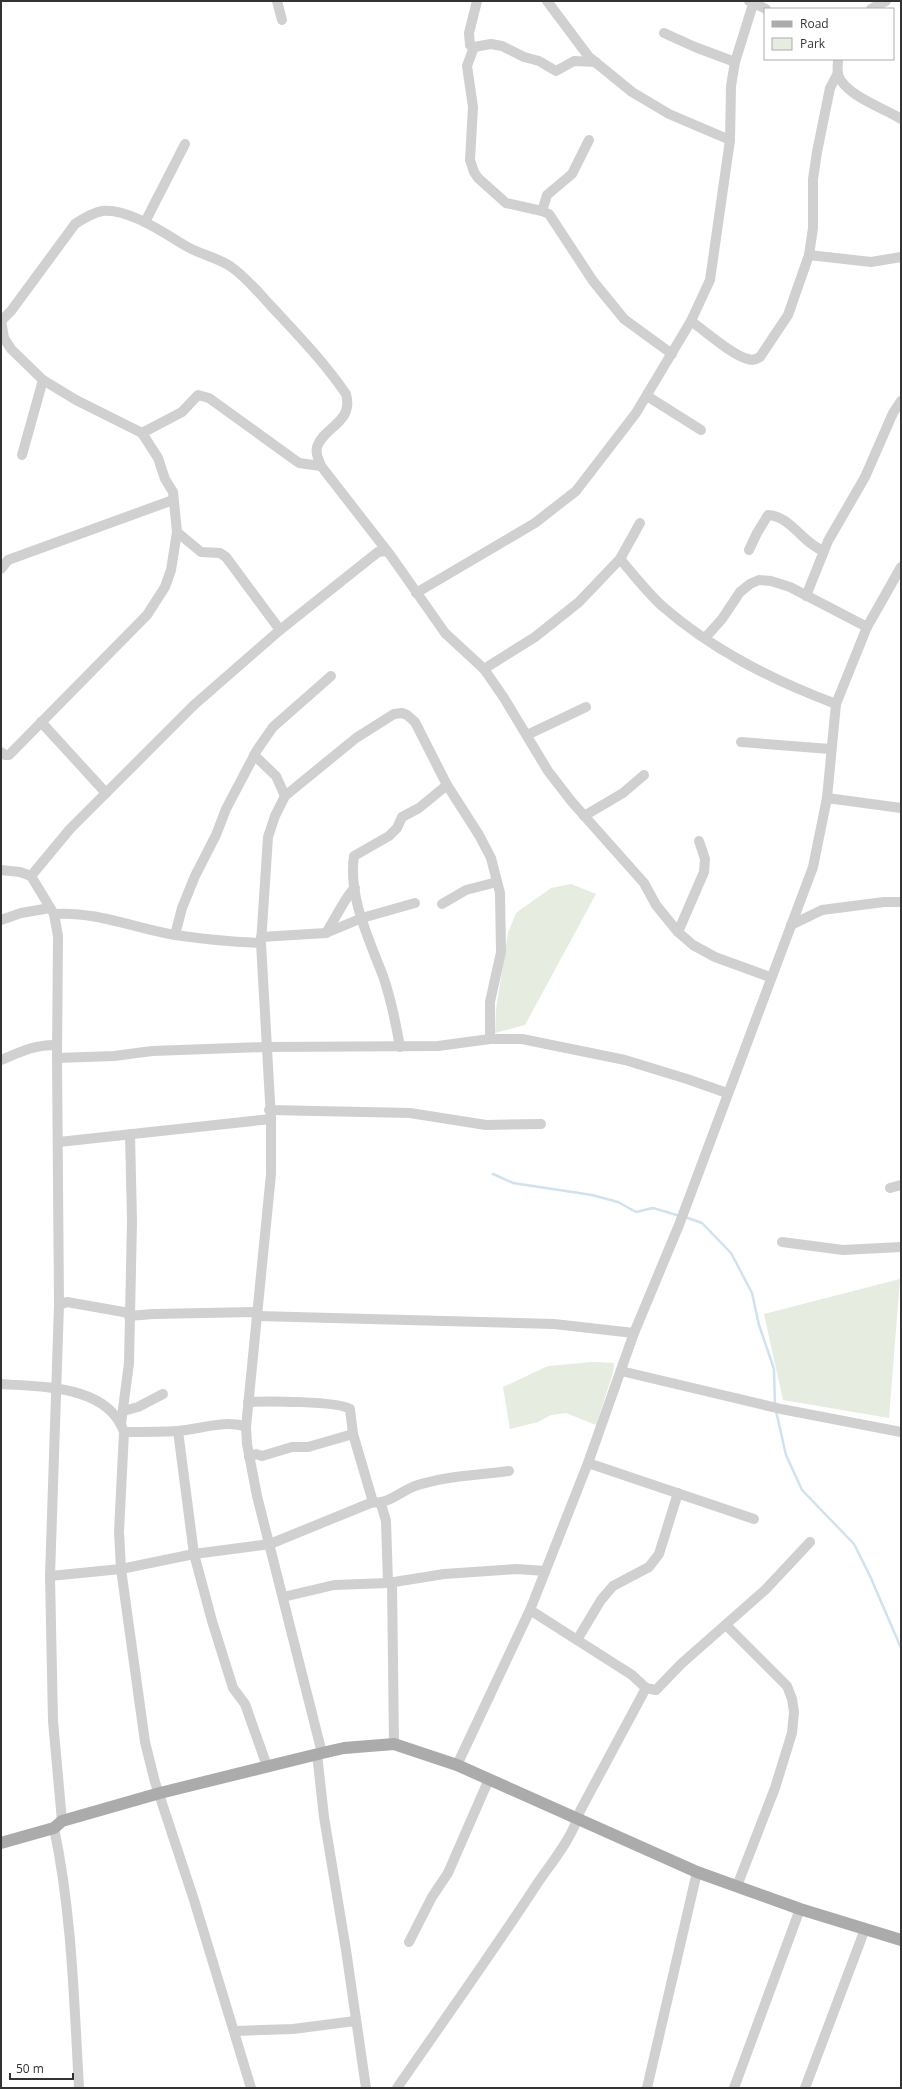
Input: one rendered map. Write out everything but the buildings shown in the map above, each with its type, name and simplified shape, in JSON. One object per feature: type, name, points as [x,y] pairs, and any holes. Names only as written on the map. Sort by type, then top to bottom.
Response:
[{"type":"main road","points":[[1,1843],[160,1793],[267,1766],[344,1748],[394,1744],[457,1765],[698,1872],[800,1909],[901,1940]]},
{"type":"street","points":[[277,1],[282,20]]},
{"type":"street","points":[[477,1],[469,33],[468,40],[470,45],[474,47],[491,44],[502,46],[524,57],[539,61],[556,71],[574,61],[596,62]]},
{"type":"street","points":[[547,1],[589,57],[632,92],[669,114],[730,140]]},
{"type":"street","points":[[873,8],[886,1]]},
{"type":"street","points":[[416,593],[510,539],[557,507],[576,491],[608,451],[647,396],[672,354],[691,321],[710,280],[730,140],[731,86],[735,62],[752,2],[764,8]]},
{"type":"street","points":[[664,33],[695,48],[735,62]]},
{"type":"street","points":[[474,47],[467,66],[473,107],[470,160],[474,172],[478,178],[506,203],[549,214],[555,220],[592,281],[624,318],[672,354]]},
{"type":"street","points":[[838,60],[838,73],[842,82],[871,105],[901,119]]},
{"type":"street","points":[[691,321],[736,353],[748,359],[754,360],[760,357],[788,315],[809,255],[813,228],[813,179],[817,152],[830,88],[838,73]]},
{"type":"street","points":[[542,211],[547,195],[572,174],[589,140]]},
{"type":"street","points":[[145,222],[185,144]]},
{"type":"street","points":[[1,752],[5,755],[9,755],[147,615],[165,588],[171,570],[177,532],[173,492],[165,479],[158,458],[142,433],[76,400],[43,380],[11,349],[4,338],[1,320],[11,311],[64,239],[80,221],[89,215],[104,211],[129,215],[145,222],[187,247],[211,256],[230,266],[247,280],[307,344],[346,394],[348,402],[347,410],[342,418],[323,438],[317,447],[316,455],[321,466],[386,551],[445,633],[484,669],[527,735],[548,771],[584,816],[644,883],[656,905],[678,932],[693,945],[716,956],[770,977]]},
{"type":"street","points":[[809,255],[871,262],[901,257]]},
{"type":"street","points":[[22,455],[43,380]]},
{"type":"street","points":[[142,433],[182,412],[198,395],[209,398],[300,463],[321,466]]},
{"type":"street","points":[[647,396],[701,430]]},
{"type":"street","points":[[806,596],[824,551],[864,476],[893,412],[901,401]]},
{"type":"street","points":[[1,569],[8,560],[173,500]]},
{"type":"street","points":[[749,550],[757,533],[768,516],[776,516],[782,519],[812,545],[824,551]]},
{"type":"street","points":[[484,669],[551,625],[579,602],[620,559],[640,523]]},
{"type":"street","points":[[177,532],[201,552],[220,553],[226,556],[280,630]]},
{"type":"street","points":[[31,876],[70,829],[194,705],[280,630],[378,552],[386,551]]},
{"type":"street","points":[[620,559],[660,604],[690,630],[705,638],[742,663],[796,689],[836,704]]},
{"type":"street","points":[[457,1765],[530,1610],[588,1463],[634,1333],[679,1225],[812,867],[827,798],[830,749],[836,704],[867,627],[901,568]]},
{"type":"street","points":[[705,638],[722,619],[732,601],[750,584],[759,580],[771,581],[806,596],[867,627]]},
{"type":"street","points":[[175,935],[182,908],[195,876],[216,835],[226,809],[254,755],[273,727],[331,676]]},
{"type":"street","points":[[527,735],[586,707]]},
{"type":"street","points":[[366,2088],[355,2021],[346,1950],[324,1817],[320,1754],[249,1457],[246,1427],[271,1174],[270,1114],[261,940],[268,837],[275,816],[285,796],[356,738],[394,714],[402,713],[407,715],[415,722],[447,785],[491,858],[500,894],[502,921],[501,952],[490,1002],[490,1039]]},
{"type":"street","points":[[41,722],[106,793]]},
{"type":"street","points":[[742,742],[830,749]]},
{"type":"street","points":[[254,755],[278,778],[285,796]]},
{"type":"street","points":[[584,816],[623,793],[644,775]]},
{"type":"street","points":[[278,778],[292,782],[305,779]]},
{"type":"street","points":[[400,1048],[395,1017],[383,977],[373,953],[362,918],[355,888],[354,856],[389,836],[397,828],[402,817],[419,808],[447,785]]},
{"type":"street","points":[[827,798],[901,808]]},
{"type":"street","points":[[678,932],[704,872],[705,859],[699,842]]},
{"type":"street","points":[[1,870],[20,872],[31,876],[52,911],[58,944],[57,1058],[59,1305],[50,1576],[53,1721],[60,1861],[67,1919],[79,2088]]},
{"type":"street","points":[[442,904],[466,890],[497,882]]},
{"type":"street","points":[[326,933],[338,916],[348,895],[355,888]]},
{"type":"street","points":[[790,924],[822,910],[900,900]]},
{"type":"street","points":[[1,920],[21,913],[52,911],[108,919],[175,935],[261,940],[326,933],[362,918],[415,903]]},
{"type":"street","points":[[57,1058],[266,1047],[400,1048],[461,1045],[490,1039],[522,1039],[625,1060],[727,1093]]},
{"type":"street","points":[[1,1060],[43,1044],[57,1045]]},
{"type":"street","points":[[58,1142],[130,1134],[270,1114],[410,1113],[486,1125],[542,1124]]},
{"type":"street","points":[[130,1134],[132,1221],[129,1362],[122,1428],[119,1532],[121,1569],[145,1742],[235,2031],[251,2088]]},
{"type":"street","points":[[890,1188],[901,1185]]},
{"type":"street","points":[[782,1242],[842,1250],[901,1247]]},
{"type":"street","points":[[59,1305],[67,1302],[129,1315],[257,1314],[526,1323],[612,1329],[634,1333]]},
{"type":"street","points":[[621,1372],[765,1404],[781,1409],[901,1432]]},
{"type":"street","points":[[1,1384],[57,1389],[89,1397],[102,1404],[115,1415],[122,1428]]},
{"type":"street","points":[[123,1411],[138,1406],[163,1394]]},
{"type":"street","points":[[248,1402],[279,1401],[347,1407],[351,1413],[353,1434],[377,1503],[386,1521],[390,1582],[394,1744]]},
{"type":"street","points":[[122,1428],[178,1431],[213,1426],[246,1427]]},
{"type":"street","points":[[178,1431],[194,1554],[212,1621],[233,1688],[245,1704],[267,1766]]},
{"type":"street","points":[[249,1457],[256,1454],[262,1456],[275,1454],[292,1448],[308,1447],[353,1434]]},
{"type":"street","points":[[588,1463],[754,1519]]},
{"type":"street","points":[[50,1576],[121,1569],[194,1554],[270,1544],[377,1503],[415,1486],[449,1479],[509,1471]]},
{"type":"street","points":[[576,1640],[601,1600],[613,1586],[649,1567],[659,1554],[678,1493]]},
{"type":"street","points":[[530,1610],[632,1675],[646,1688],[656,1690],[681,1664],[765,1590],[810,1542]]},
{"type":"street","points":[[283,1597],[334,1585],[390,1582],[444,1574],[516,1569],[545,1571]]},
{"type":"street","points":[[726,1625],[787,1686],[792,1699],[794,1712],[792,1733],[777,1781],[737,1886]]},
{"type":"street","points":[[397,2088],[516,1916],[578,1820],[580,1811],[646,1688]]},
{"type":"street","points":[[409,1942],[432,1897],[448,1872],[489,1779]]},
{"type":"street","points":[[647,2088],[698,1872]]},
{"type":"street","points":[[734,2088],[800,1909]]},
{"type":"street","points":[[805,2088],[865,1929]]},
{"type":"street","points":[[235,2031],[293,2029],[355,2021]]},
{"type":"green space","points":[[571,884],[596,894],[525,1025],[495,1033],[496,1009],[508,933],[516,913],[551,888]]},
{"type":"green space","points":[[900,1279],[889,1418],[783,1400],[764,1314]]},
{"type":"green space","points":[[592,1362],[614,1363],[613,1373],[596,1425],[566,1413],[551,1415],[538,1422],[510,1429],[503,1387],[548,1366]]},
{"type":"waterway","points":[[493,1174],[513,1183],[592,1195],[618,1202],[636,1212],[653,1208],[680,1216]]},
{"type":"waterway","points":[[685,1217],[702,1223],[731,1253],[752,1293],[759,1325],[774,1369],[775,1406]]},
{"type":"waterway","points":[[776,1411],[786,1455],[802,1490],[854,1544],[870,1576],[901,1648]]}]
